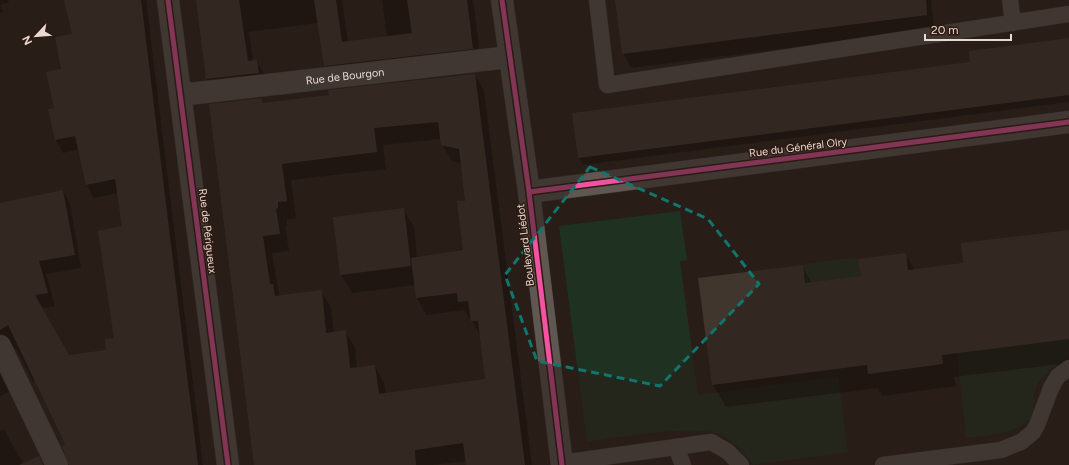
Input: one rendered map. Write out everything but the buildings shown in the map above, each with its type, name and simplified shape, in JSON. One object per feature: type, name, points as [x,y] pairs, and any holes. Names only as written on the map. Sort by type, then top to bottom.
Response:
[{"type":"street","name":"Rue de Périgueux","points":[[168,0],[228,465]]},
{"type":"street","name":"Boulevard Liédot","points":[[502,0],[529,192],[562,464]]},
{"type":"street","name":"Rue de Bourgon","points":[[180,95],[510,57]]},
{"type":"street","name":"Rue du Général Olry","points":[[529,192],[1069,122]]},
{"type":"street","points":[[0,346],[58,465]]},
{"type":"lane","points":[[597,0],[607,85],[1069,14]]},
{"type":"lane","points":[[1010,0],[1013,23]]},
{"type":"lane","points":[[882,465],[1001,450],[1021,442],[1033,432],[1037,425],[1051,388],[1058,376],[1069,368]]},
{"type":"lane","points":[[562,464],[711,442],[727,451],[741,465]]},
{"type":"lane","points":[[676,447],[683,465]]},
{"type":"highlighted area","points":[[590,167],[708,219],[759,284],[660,386],[537,361],[505,275]]},
{"type":"green space","points":[[680,211],[687,260],[680,261],[698,395],[838,377],[848,452],[753,465],[735,444],[722,435],[710,432],[656,432],[587,442],[559,226]]},
{"type":"green space","points":[[851,258],[858,259],[861,276],[805,283],[803,264]]},
{"type":"green space","points":[[1069,339],[1069,356],[1054,367],[1040,381],[1035,391],[1031,416],[1026,422],[1020,427],[1002,433],[966,438],[957,353]]},
{"type":"cycle path","points":[[168,0],[228,465]]},
{"type":"cycle path","points":[[502,0],[529,192],[562,465]]},
{"type":"cycle path","points":[[529,192],[1069,122]]}]
